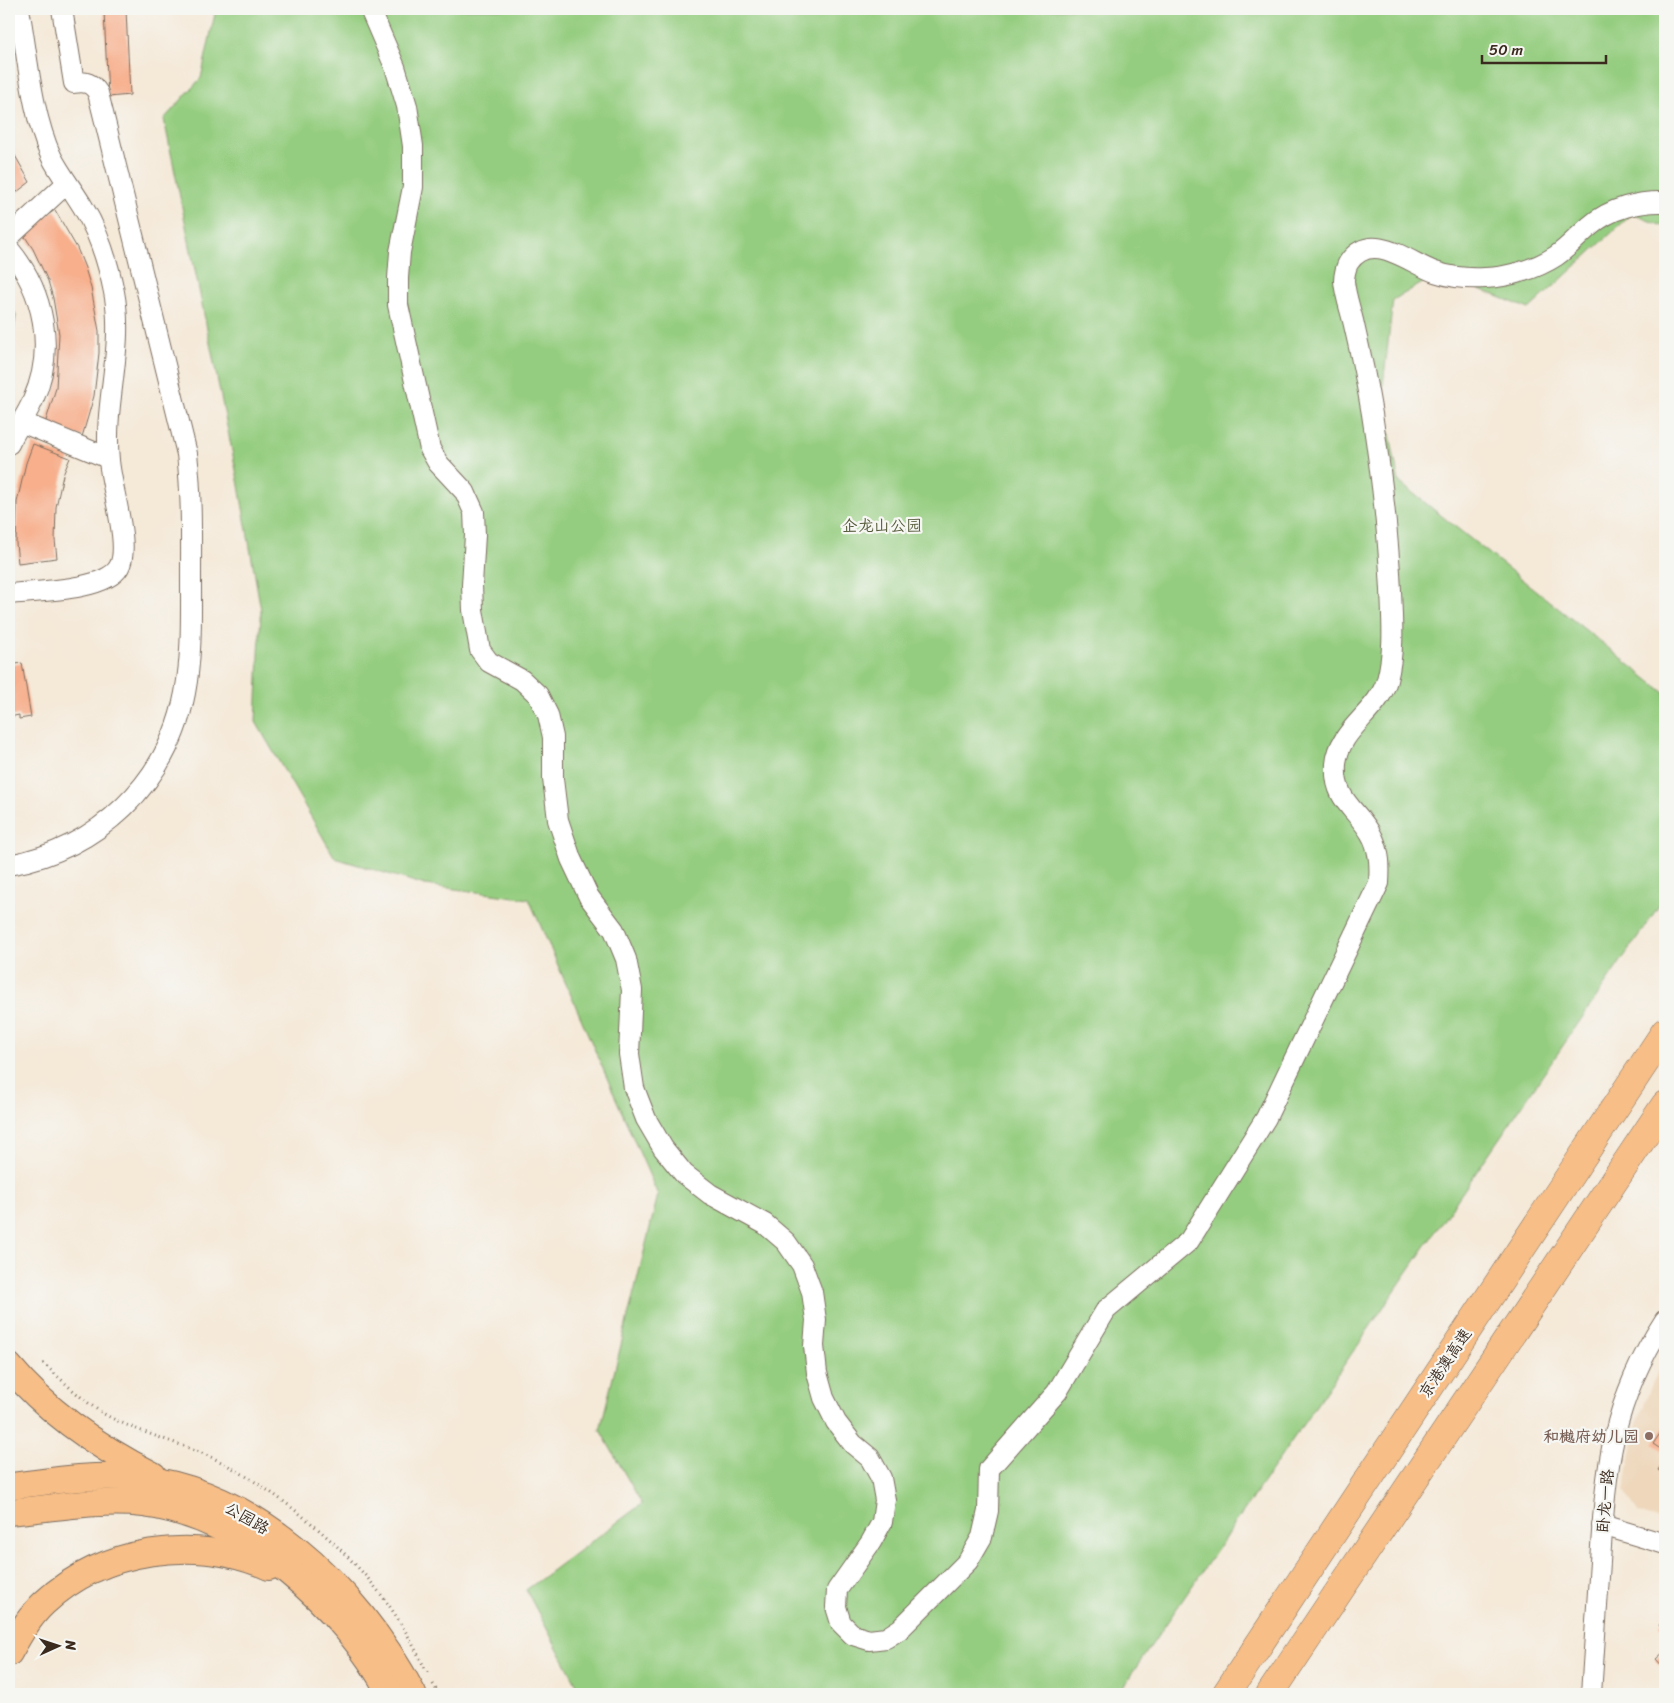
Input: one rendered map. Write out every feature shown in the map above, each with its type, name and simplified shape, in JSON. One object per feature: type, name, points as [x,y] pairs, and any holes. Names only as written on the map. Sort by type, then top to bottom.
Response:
[{"type":"highway","name":"京港澳高速","points":[[1226,1694],[1665,1032]]},
{"type":"highway","points":[[1270,1694],[1665,1105]]},
{"type":"main road","points":[[9,1366],[54,1412],[86,1436],[121,1459],[169,1483]]},
{"type":"main road","name":"公园路","points":[[9,1486],[122,1477],[169,1483],[221,1502],[251,1518],[308,1560],[366,1619],[393,1657],[413,1694]]},
{"type":"main road","name":"公园路","points":[[9,1512],[123,1502],[161,1506],[196,1516],[254,1547],[296,1579],[349,1633],[390,1694]]},
{"type":"main road","points":[[9,1653],[23,1627],[43,1604],[64,1588],[101,1566],[132,1556],[178,1550],[218,1553],[264,1565],[296,1579]]},
{"type":"street","points":[[9,594],[95,584],[109,578],[119,568],[124,549],[108,458],[109,409],[116,355],[117,324],[114,294],[108,264],[98,236],[51,156],[41,127],[17,45],[19,9]]},
{"type":"street","points":[[9,865],[52,854],[80,842],[124,808],[148,779],[163,755],[177,725],[186,684],[191,634],[192,514],[187,454],[98,93],[93,85],[84,81],[74,83],[62,9]]},
{"type":"street","points":[[370,9],[395,67],[407,106],[413,146],[413,187],[400,252],[398,305],[430,449],[438,463],[465,492],[474,512],[476,535],[472,585],[474,619],[480,650],[489,662],[522,680],[538,696],[548,715],[553,737],[552,778],[558,820],[571,860],[589,897],[614,930],[626,959],[632,990],[629,1054],[634,1088],[646,1119],[663,1148],[684,1174],[710,1194],[765,1224],[786,1242],[802,1265],[812,1292],[816,1320],[814,1346],[817,1373],[824,1398],[836,1422],[853,1444],[870,1458],[881,1478],[885,1500],[882,1522],[871,1542],[837,1590],[836,1607],[841,1623],[853,1635],[869,1640],[886,1638],[900,1629],[968,1561],[982,1537],[988,1511],[989,1469],[1057,1392],[1106,1310],[1189,1241],[1266,1118],[1379,883],[1380,859],[1373,837],[1345,803],[1337,784],[1336,764],[1341,744],[1352,727],[1372,708],[1386,684],[1393,656],[1388,545],[1380,461],[1366,377],[1344,279],[1348,263],[1361,251],[1377,247],[1393,251],[1414,264],[1437,273],[1461,278],[1510,275],[1533,268],[1555,256],[1575,242],[1591,224],[1620,208],[1651,201],[1665,202]]},
{"type":"street","points":[[9,237],[67,183]]},
{"type":"street","points":[[9,249],[32,282],[40,304],[45,328],[45,353],[41,377],[33,400],[9,444]]},
{"type":"street","points":[[21,422],[108,458]]},
{"type":"street","name":"卧龙一路","points":[[1591,1694],[1602,1525],[1608,1466],[1618,1420],[1637,1369],[1665,1320]]},
{"type":"street","points":[[1602,1525],[1665,1544]]},
{"type":"shaded area","name":"和樾府幼儿园","points":[[1665,1357],[1665,1522],[1639,1513],[1624,1491],[1636,1426],[1652,1384]]},
{"type":"green space","name":"企龙山公园","points":[[216,9],[1665,9],[1665,227],[1632,214],[1529,309],[1440,273],[1393,300],[1382,394],[1399,482],[1665,693],[1665,897],[1118,1694],[582,1694],[526,1590],[642,1504],[600,1430],[658,1195],[529,899],[425,885],[335,858],[256,722],[261,610],[238,480],[164,119],[201,78]]},
{"type":"green space","points":[[9,300],[16,316],[9,354]]},
{"type":"building","points":[[126,10],[130,95],[108,97],[104,11]]},
{"type":"building","points":[[9,145],[30,182],[9,198]]},
{"type":"building","points":[[55,210],[77,248],[85,268],[91,288],[99,331],[99,353],[94,396],[82,437],[45,424],[56,388],[59,334],[48,281],[33,249],[22,232]]},
{"type":"building","points":[[33,444],[70,458],[63,475],[56,507],[55,540],[57,558],[18,563],[16,543],[17,502],[26,463]]},
{"type":"building","points":[[22,663],[31,717],[19,719],[19,715],[9,717],[9,670],[11,669],[10,665]]},
{"type":"building","points":[[1665,1426],[1665,1452],[1653,1444]]},
{"type":"building","points":[[1665,1459],[1665,1475],[1658,1470]]},
{"type":"building","points":[[1665,1619],[1665,1632],[1659,1625]]},
{"type":"building","points":[[1665,1651],[1665,1669],[1656,1659]]},
{"type":"place","name":"和樾府幼儿园","points":[[1649,1436]]}]
